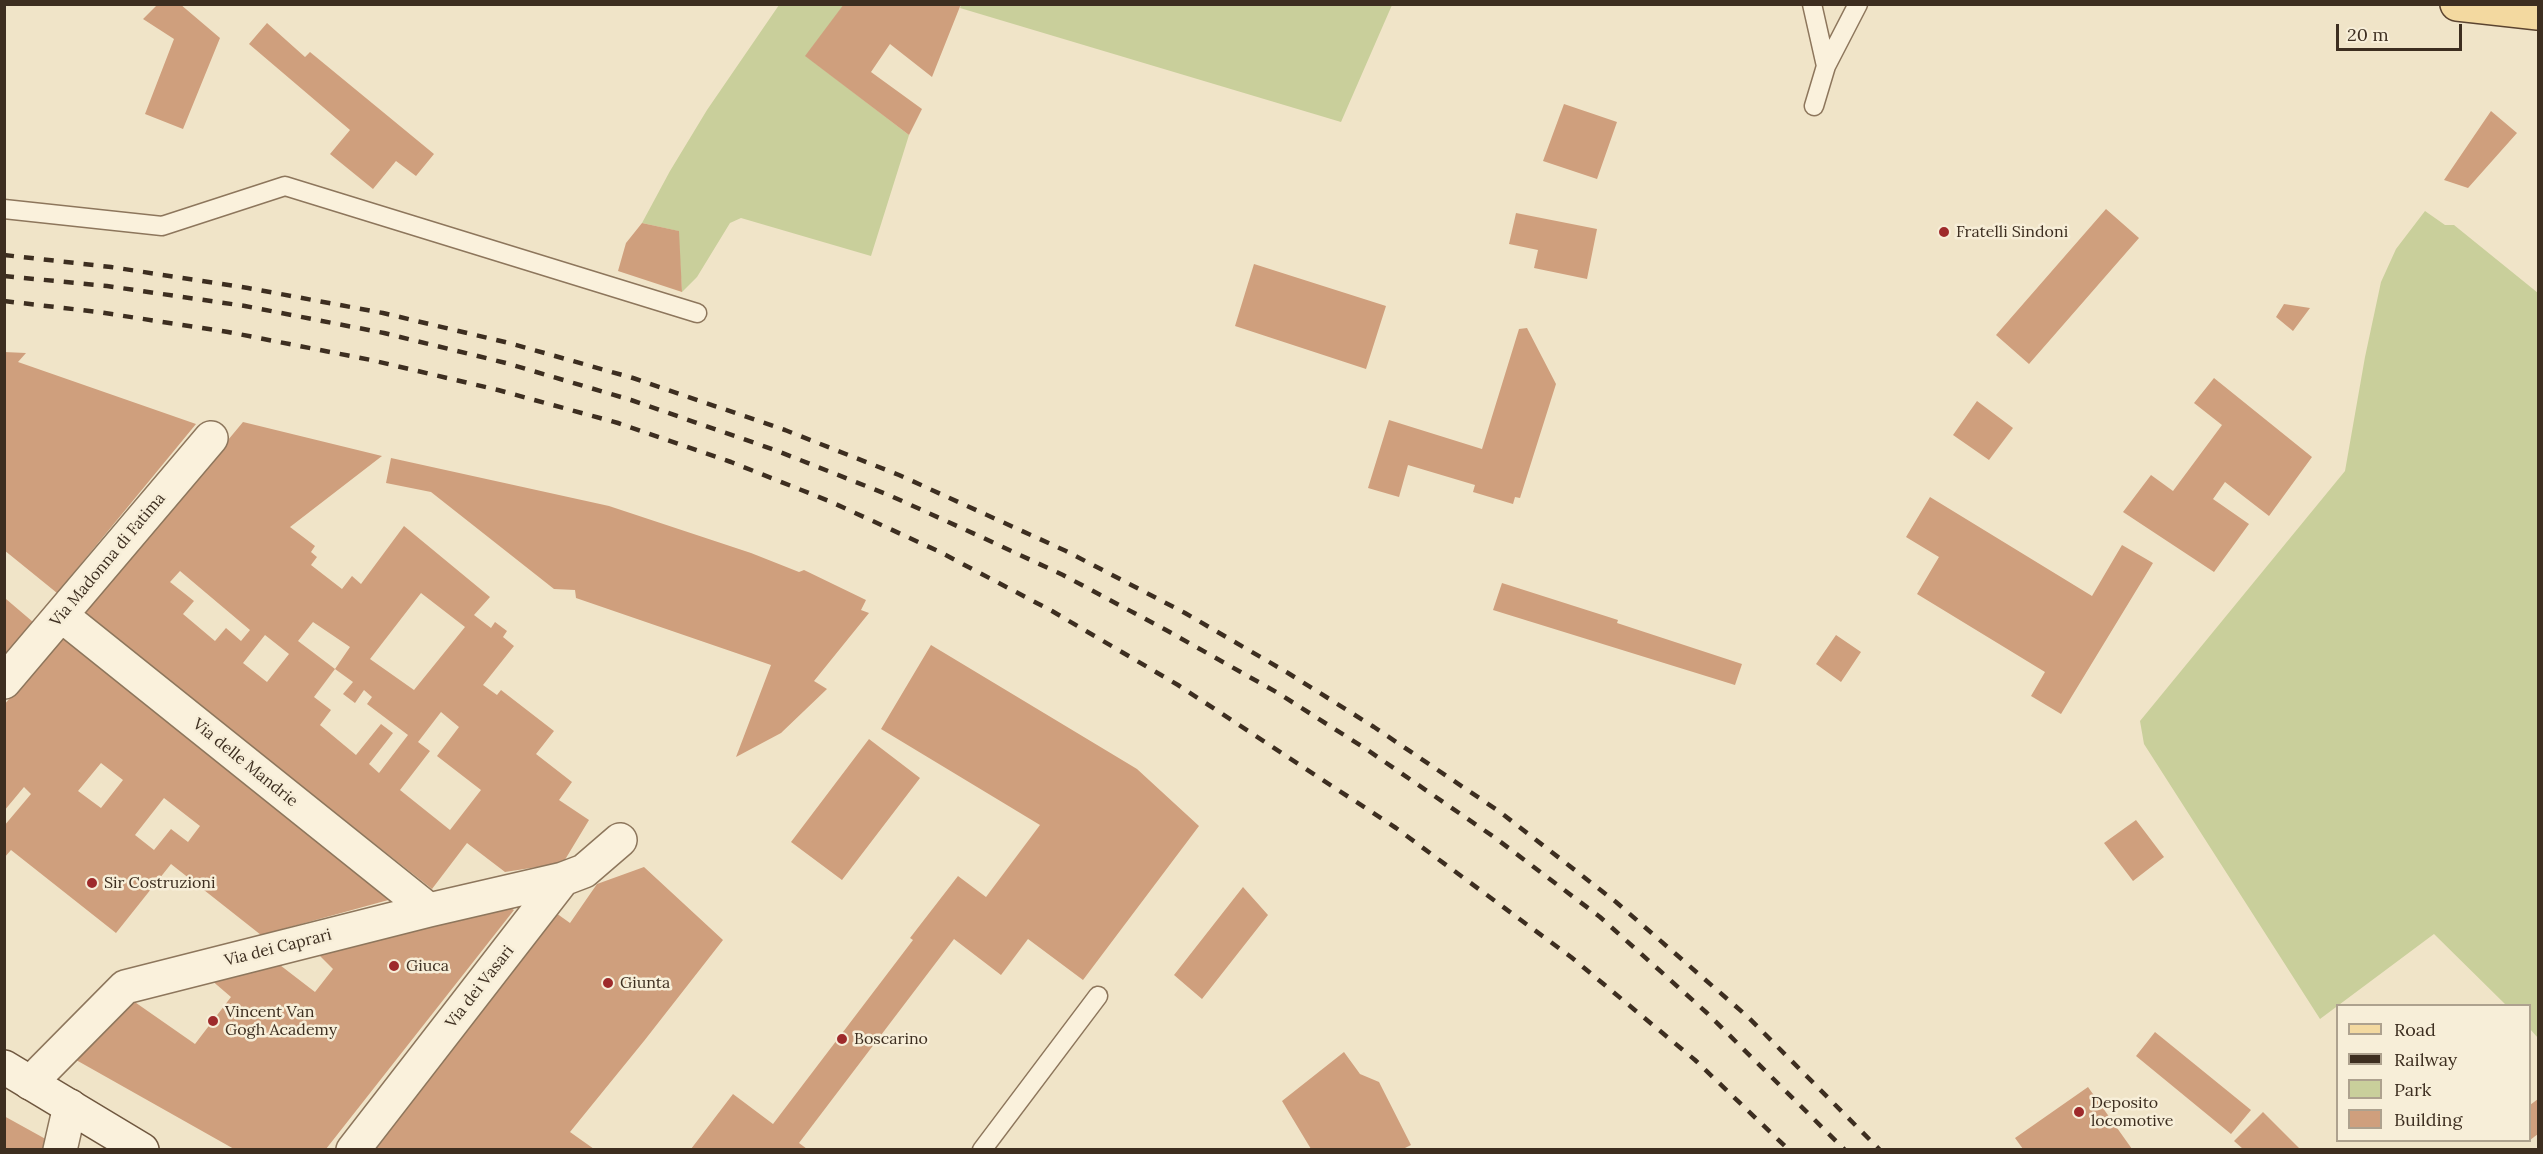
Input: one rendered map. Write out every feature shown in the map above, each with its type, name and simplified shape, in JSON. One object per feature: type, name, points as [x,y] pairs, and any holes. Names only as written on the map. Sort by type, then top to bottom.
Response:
[{"type":"main road","points":[[2457,4],[2538,13]]},
{"type":"street","name":"Via Madonna di Fatima","points":[[4,682],[211,438]]},
{"type":"street","name":"Via delle Mandrie","points":[[61,615],[429,910]]},
{"type":"street","name":"Via dei Vasari","points":[[353,1149],[563,879],[584,871],[620,840]]},
{"type":"street","name":"Via dei Caprari","points":[[17,1075],[125,987],[429,910],[563,879]]},
{"type":"street","points":[[17,1075],[142,1149]]},
{"type":"street","points":[[60,1149],[70,1106]]},
{"type":"lane","points":[[1812,4],[1826,66]]},
{"type":"lane","points":[[1814,106],[1826,66],[1858,4]]},
{"type":"lane","points":[[4,209],[162,226],[285,186],[697,313]]},
{"type":"lane","points":[[982,1149],[1098,996]]},
{"type":"green space","points":[[961,4],[1392,5],[1341,122],[960,8]]},
{"type":"green space","points":[[779,5],[844,5],[806,56],[909,135],[871,256],[741,218],[730,223],[697,277],[682,292],[678,231],[642,223],[707,110]]},
{"type":"green space","points":[[2425,211],[2445,225],[2454,225],[2538,293],[2538,1038],[2531,1030],[2531,1004],[2505,1004],[2434,934],[2340,1004],[2336,1004],[2336,1007],[2320,1019],[2144,744],[2140,721],[2345,471],[2381,282],[2396,249]]},
{"type":"building","points":[[158,4],[180,4],[220,38],[183,129],[145,114],[174,39],[143,19]]},
{"type":"building","points":[[844,4],[961,4],[932,77],[890,44],[871,72],[922,109],[909,135],[805,56]]},
{"type":"building","points":[[267,23],[305,57],[310,52],[434,154],[416,176],[396,161],[373,189],[330,154],[350,130],[249,44]]},
{"type":"building","points":[[1564,104],[1617,122],[1597,179],[1543,161]]},
{"type":"building","points":[[2491,111],[2517,133],[2468,188],[2444,180]]},
{"type":"building","points":[[2106,209],[2139,238],[2029,364],[1996,335]]},
{"type":"building","points":[[1516,213],[1597,229],[1587,279],[1534,268],[1538,250],[1509,244]]},
{"type":"building","points":[[642,223],[679,231],[682,292],[618,271],[626,243]]},
{"type":"building","points":[[1254,264],[1386,306],[1366,369],[1235,326]]},
{"type":"building","points":[[2284,304],[2310,308],[2293,331],[2276,317]]},
{"type":"building","points":[[1527,328],[1556,384],[1520,498],[1515,497],[1513,504],[1473,492],[1475,485],[1408,465],[1399,497],[1368,488],[1389,420],[1482,449],[1519,329]]},
{"type":"building","points":[[4,352],[26,353],[18,362],[196,424],[57,593],[4,550]]},
{"type":"building","points":[[2214,378],[2312,457],[2269,516],[2225,482],[2213,499],[2249,524],[2214,572],[2123,512],[2151,475],[2173,491],[2222,425],[2194,403]]},
{"type":"building","points":[[1977,401],[2013,428],[1989,460],[1953,435]]},
{"type":"building","points":[[243,422],[382,456],[290,527],[315,546],[311,552],[317,557],[311,565],[342,589],[352,576],[361,584],[404,526],[490,597],[474,615],[491,628],[495,622],[507,631],[503,637],[514,646],[483,685],[497,695],[501,690],[554,731],[536,754],[572,782],[559,800],[589,820],[563,863],[505,872],[467,843],[432,889],[83,614]],"holes":[[[180,571],[250,630],[241,641],[226,628],[215,641],[183,614],[194,601],[170,582]],[[421,593],[465,627],[414,690],[370,659]],[[313,622],[350,647],[335,669],[298,641]],[[265,635],[289,654],[267,682],[243,663]],[[335,669],[353,682],[343,694],[355,703],[364,690],[372,697],[367,704],[408,735],[379,773],[369,764],[393,733],[381,724],[356,755],[320,725],[331,710],[314,697]],[[441,712],[459,727],[437,756],[481,790],[450,830],[400,790],[430,751],[418,742]]]},
{"type":"building","points":[[391,458],[609,506],[751,553],[799,572],[804,570],[866,600],[861,610],[869,613],[814,681],[827,689],[781,733],[736,757],[771,665],[576,598],[575,590],[554,589],[431,492],[386,483]]},
{"type":"building","points":[[1930,497],[2092,596],[2122,545],[2153,563],[2061,714],[2031,696],[2045,672],[1917,594],[1939,557],[1906,537]]},
{"type":"building","points":[[1502,583],[1618,620],[1617,623],[1742,664],[1735,685],[1493,610]]},
{"type":"building","points":[[6,599],[33,622],[4,655],[4,602]]},
{"type":"building","points":[[1836,635],[1861,652],[1841,682],[1816,664]]},
{"type":"building","points":[[62,636],[392,899],[261,935],[171,864],[116,933],[11,850],[4,858],[4,826],[31,794],[24,787],[4,811],[4,705]],"holes":[[[101,763],[123,780],[101,808],[78,791]],[[164,798],[200,826],[188,842],[171,829],[154,850],[135,835]]]},
{"type":"building","points":[[931,645],[1137,769],[1199,826],[1083,980],[1028,939],[1001,975],[954,939],[799,1143],[807,1149],[691,1149],[733,1094],[773,1124],[913,940],[910,938],[958,876],[986,897],[1040,825],[881,729]]},
{"type":"building","points":[[869,739],[920,778],[842,880],[791,842]]},
{"type":"building","points":[[2136,820],[2164,857],[2133,881],[2104,843]]},
{"type":"building","points":[[644,867],[723,940],[570,1132],[594,1149],[374,1149],[556,913],[570,923],[597,884]]},
{"type":"building","points":[[1243,887],[1268,915],[1202,999],[1174,975]]},
{"type":"building","points":[[508,906],[514,910],[326,1149],[234,1149],[69,1056],[129,998],[195,1044],[231,997],[210,979],[276,962],[315,992],[333,969],[317,953]]},
{"type":"building","points":[[2155,1032],[2251,1110],[2231,1134],[2136,1056]]},
{"type":"building","points":[[1344,1052],[1360,1074],[1379,1082],[1411,1145],[1403,1149],[1311,1149],[1282,1101]]},
{"type":"building","name":"Deposito locomotive","points":[[2088,1087],[2132,1149],[2023,1149],[2015,1138]]},
{"type":"building","points":[[2538,1099],[2538,1134],[2531,1139],[2531,1104]]},
{"type":"building","points":[[2263,1112],[2300,1149],[2243,1149],[2234,1141]]},
{"type":"building","points":[[4,1116],[51,1142],[49,1149],[4,1149]]},
{"type":"railway","points":[[4,255],[111,267],[248,288],[383,313],[509,343],[633,378],[785,430],[899,475],[1066,551],[1185,613],[1288,673],[1374,727],[1500,812],[1616,902],[1748,1017],[1880,1150]]},
{"type":"railway","points":[[4,276],[107,286],[245,306],[384,333],[506,363],[631,400],[775,450],[891,496],[1063,575],[1278,693],[1366,749],[1494,837],[1600,917],[1707,1013],[1845,1150]]},
{"type":"railway","points":[[4,301],[98,312],[228,332],[371,360],[498,390],[618,423],[731,462],[829,501],[938,551],[1052,611],[1178,685],[1396,828],[1571,957],[1695,1060],[1789,1150]]},
{"type":"place","name":"Fratelli Sindoni","points":[[1944,232]]},
{"type":"place","name":"Sir Costruzioni","points":[[92,883]]},
{"type":"place","name":"Giuca","points":[[394,966]]},
{"type":"place","name":"Giunta","points":[[608,983]]},
{"type":"place","name":"Vincent Van Gogh Academy","points":[[213,1021]]},
{"type":"place","name":"Boscarino","points":[[842,1039]]},
{"type":"place","name":"Deposito locomotive","points":[[2079,1112]]}]
